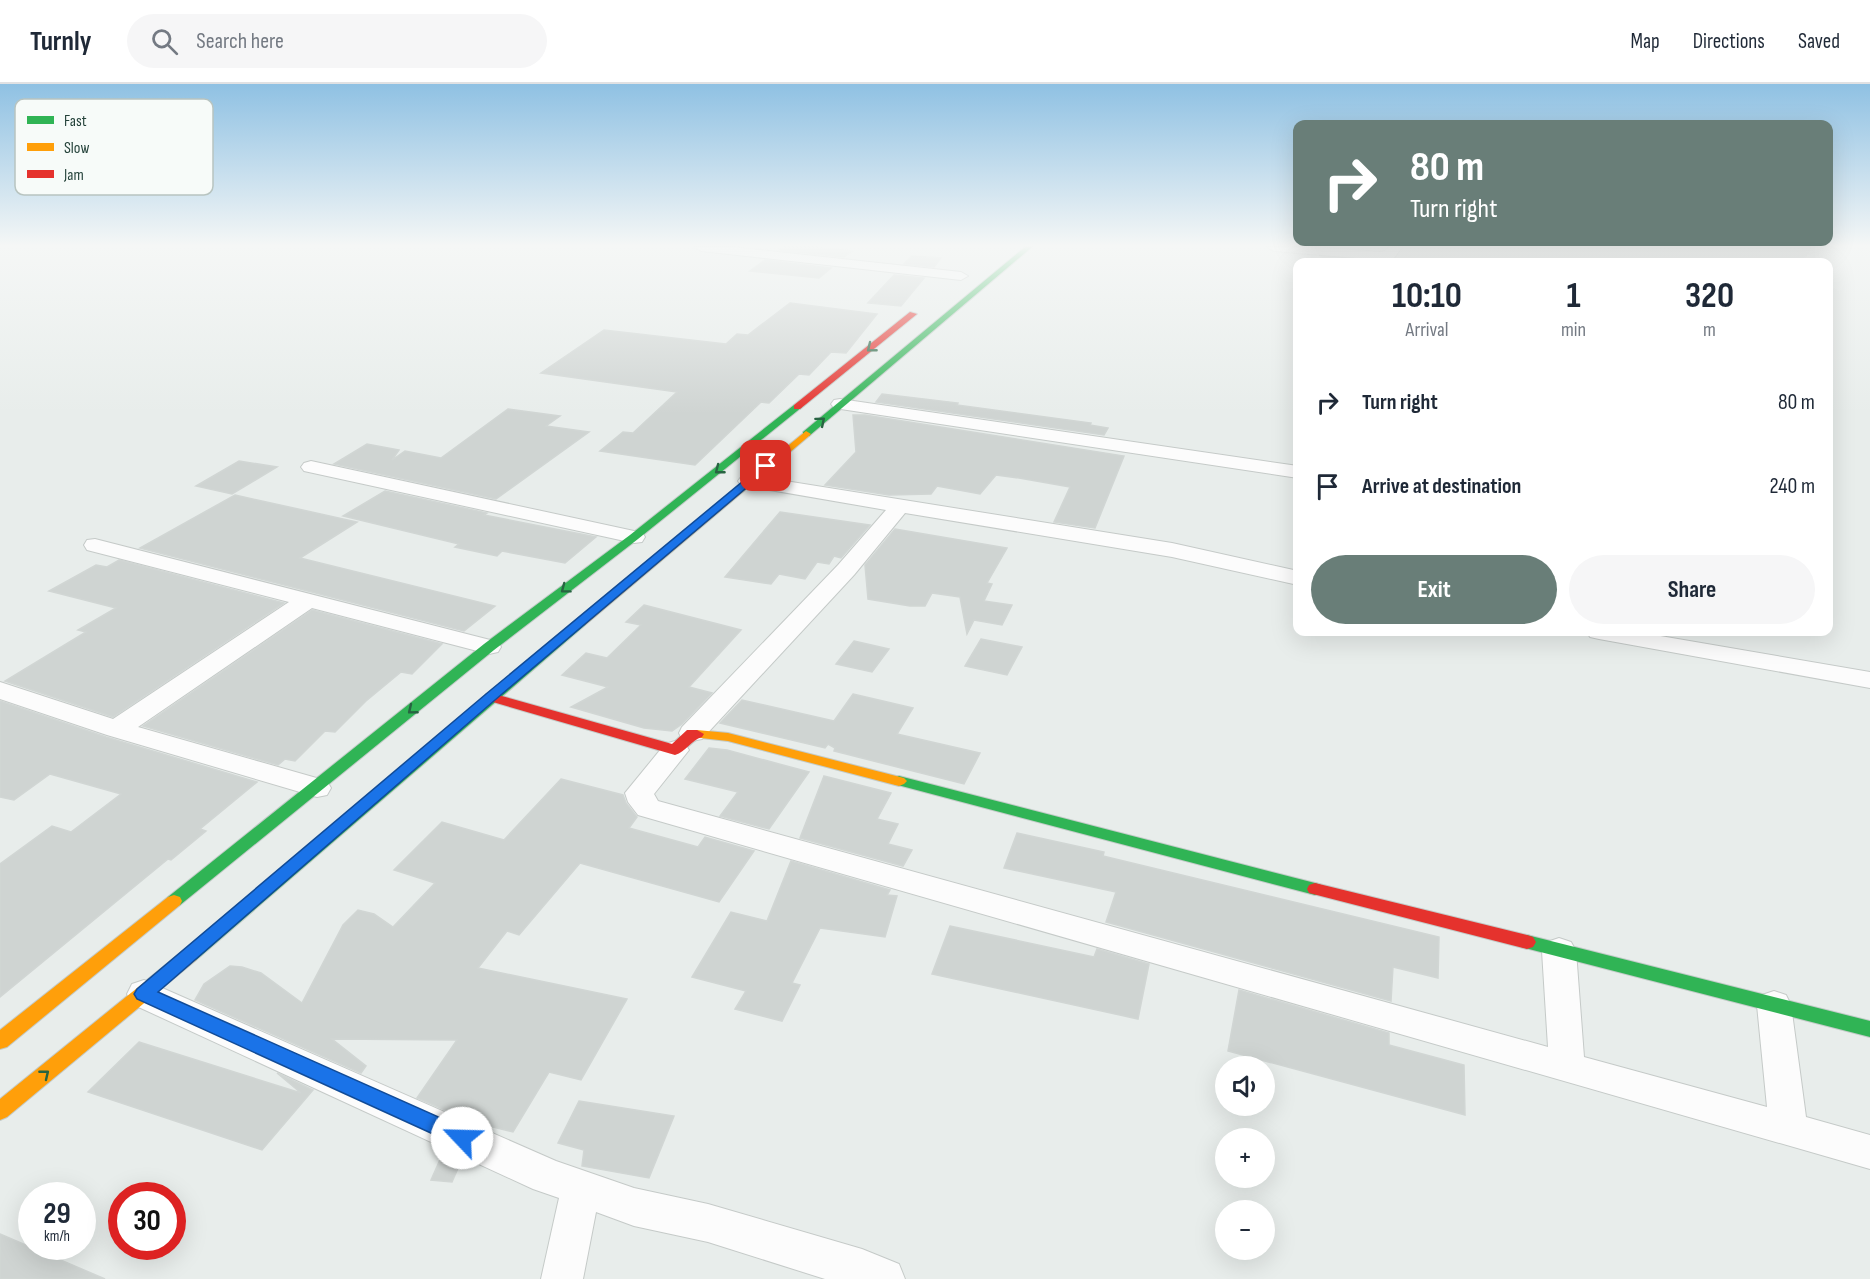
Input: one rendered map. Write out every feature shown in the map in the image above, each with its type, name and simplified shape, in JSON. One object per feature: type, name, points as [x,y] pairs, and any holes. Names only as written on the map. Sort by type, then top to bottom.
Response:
[{"type":"main road","points":[[0,1111],[144,994],[490,697],[962,303]]},
{"type":"main road","points":[[0,1041],[317,788],[489,647],[634,537],[924,306]]},
{"type":"main road","points":[[490,697],[683,741],[728,737],[1870,1029]]},
{"type":"street","points":[[840,405],[1293,471]]},
{"type":"street","points":[[311,467],[634,537]]},
{"type":"street","points":[[748,481],[1172,550],[1293,577]]},
{"type":"street","points":[[900,506],[846,570],[683,741],[639,793],[642,802],[648,808],[1870,1152]]},
{"type":"street","points":[[95,545],[489,647]]},
{"type":"street","points":[[116,729],[307,601]]},
{"type":"street","points":[[1622,636],[1870,680]]},
{"type":"street","points":[[0,690],[116,729],[317,788]]},
{"type":"street","points":[[1559,951],[1567,1068]]},
{"type":"street","points":[[144,994],[547,1176],[634,1207],[708,1223],[862,1270],[884,1279]]},
{"type":"street","points":[[1774,1005],[1788,1129]]},
{"type":"street","points":[[562,1279],[581,1188]]},
{"type":"building","points":[[790,303],[877,314],[846,353],[831,352],[809,375],[799,374],[769,403],[761,402],[695,465],[600,451],[623,432],[633,433],[677,392],[541,373],[604,330],[726,344],[737,334],[748,335]]},
{"type":"building","points":[[868,303],[904,303],[901,306]]},
{"type":"building","points":[[882,394],[1091,423],[1090,425],[1108,428],[1104,435],[876,402]]},
{"type":"building","points":[[508,409],[560,416],[546,426],[589,432],[496,499],[334,464],[367,444],[399,450],[392,460],[405,451],[441,458]]},
{"type":"building","points":[[853,415],[1124,456],[1095,528],[1054,522],[1070,487],[996,475],[980,494],[937,486],[931,494],[889,495],[825,485],[856,452]]},
{"type":"building","points":[[239,461],[277,467],[232,494],[196,486]]},
{"type":"building","points":[[385,491],[487,513],[484,515],[596,537],[565,563],[502,551],[497,556],[455,547],[459,544],[343,516]]},
{"type":"building","points":[[235,495],[357,522],[300,558],[495,606],[464,631],[140,548]]},
{"type":"building","points":[[780,512],[870,525],[841,558],[834,556],[829,564],[817,562],[805,579],[779,574],[771,584],[725,577]]},
{"type":"building","points":[[895,529],[1007,548],[987,583],[992,584],[984,601],[1012,605],[1002,625],[974,620],[967,634],[960,597],[932,593],[925,606],[910,606],[868,599],[865,565]]},
{"type":"building","points":[[119,560],[284,603],[113,717],[5,681],[86,632],[78,630],[116,608],[49,591],[96,565],[107,567]]},
{"type":"building","points":[[644,605],[741,630],[689,687],[712,693],[682,724],[672,731],[644,728],[571,707],[608,687],[562,675],[586,653],[607,658],[641,625],[626,622]]},
{"type":"building","points":[[312,610],[442,644],[412,674],[401,672],[366,701],[335,732],[325,731],[295,761],[285,759],[278,765],[143,726]]},
{"type":"building","points":[[981,639],[1022,647],[1007,675],[965,666]]},
{"type":"building","points":[[854,641],[889,649],[872,672],[836,664]]},
{"type":"building","points":[[853,694],[913,708],[897,734],[980,753],[964,784],[834,751],[835,748],[828,744],[825,748],[720,723],[742,700],[834,721]]},
{"type":"building","points":[[0,701],[106,737],[257,782],[200,829],[206,831],[171,860],[168,859],[0,997],[0,864],[52,826],[71,832],[121,794],[50,774],[14,800],[0,797]]},
{"type":"building","points":[[709,748],[727,750],[809,772],[769,829],[720,816],[738,792],[685,779]]},
{"type":"building","points":[[824,776],[891,793],[877,819],[898,824],[888,844],[912,850],[903,866],[800,838]]},
{"type":"building","points":[[561,779],[623,795],[637,817],[629,828],[698,847],[705,837],[754,851],[719,902],[580,863],[519,935],[507,931],[478,968],[627,999],[581,1080],[549,1072],[513,1132],[473,1122],[417,1098],[457,1040],[332,1039],[366,1066],[361,1073],[195,1000],[204,984],[230,966],[261,973],[302,1003],[343,925],[358,910],[374,914],[393,927],[435,883],[394,870],[442,822],[504,840]]},
{"type":"building","points":[[1017,833],[1104,852],[1103,856],[1439,937],[1438,978],[1393,967],[1391,1001],[1106,922],[1116,892],[1004,868]]},
{"type":"building","points":[[791,861],[890,890],[887,895],[897,896],[885,937],[820,928],[792,983],[800,985],[782,1021],[735,1009],[746,991],[692,977],[731,912],[767,921]]},
{"type":"building","points":[[950,926],[1094,957],[1097,949],[1149,964],[1138,1019],[932,974]]},
{"type":"building","points":[[1239,990],[1389,1033],[1389,1045],[1464,1065],[1465,1115],[1275,1064],[1275,1056],[1247,1056],[1228,1051]]},
{"type":"building","points":[[139,1042],[301,1093],[277,1073],[313,1090],[262,1150],[88,1092]]},
{"type":"building","points":[[579,1101],[674,1116],[649,1178],[582,1166],[584,1150],[558,1143]]},
{"type":"building","points":[[442,1155],[462,1159],[452,1182],[431,1180]]},
{"type":"building","points":[[0,1234],[18,1242],[18,1260],[61,1260],[105,1279],[0,1279]]},
{"type":"traffic: fast","points":[[806,434],[962,303]]},
{"type":"traffic: fast","points":[[174,901],[489,647],[634,537],[797,407]]},
{"type":"traffic: fast","points":[[190,955],[581,622]]},
{"type":"traffic: fast","points":[[899,781],[1315,889]]},
{"type":"traffic: fast","points":[[1527,942],[1870,1029]]},
{"type":"traffic: slow","points":[[581,622],[806,434]]},
{"type":"traffic: slow","points":[[697,734],[728,737],[899,781]]},
{"type":"traffic: slow","points":[[0,1041],[174,901]]},
{"type":"traffic: slow","points":[[0,1111],[190,955]]},
{"type":"traffic: jam","points":[[797,407],[913,314]]},
{"type":"traffic: jam","points":[[491,697],[675,750],[692,733],[697,734]]},
{"type":"traffic: jam","points":[[1315,889],[1527,942]]},
{"type":"route","points":[[462,1138],[144,994],[490,697],[766,466]]}]
